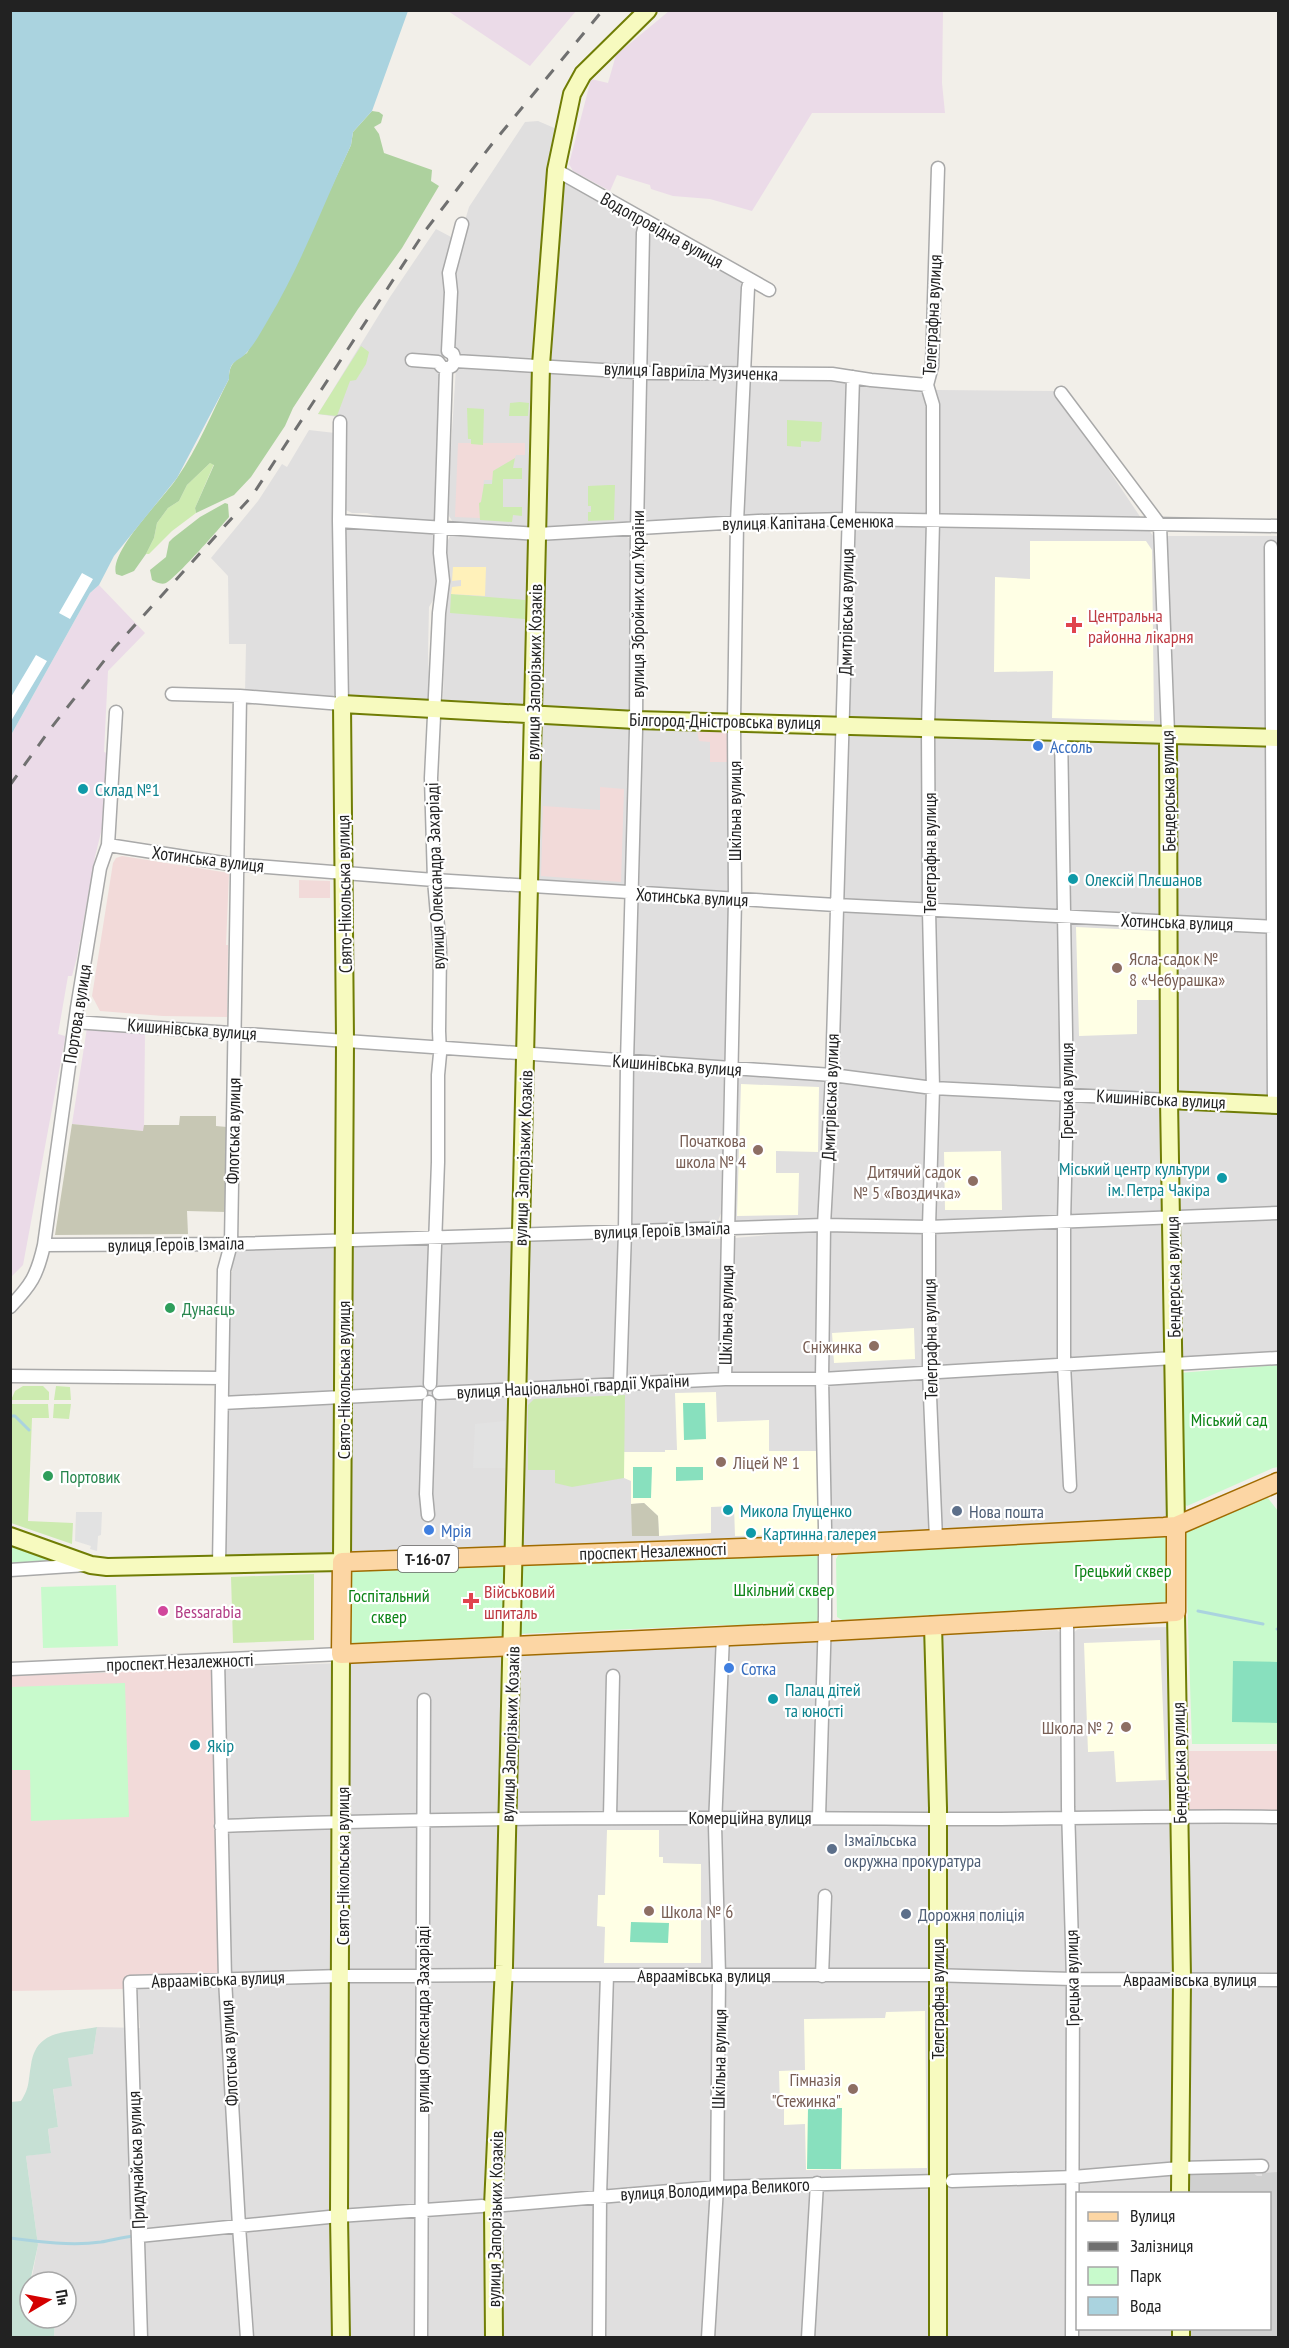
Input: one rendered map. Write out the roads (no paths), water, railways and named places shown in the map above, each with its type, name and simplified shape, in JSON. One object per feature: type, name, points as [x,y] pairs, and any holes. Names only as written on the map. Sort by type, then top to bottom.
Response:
[{"type":"main road","name":"вулиця Запорізьких Козаків","points":[[494,2337],[488,2206],[504,1976],[541,365],[556,170],[572,94],[583,74],[648,10]]},
{"type":"main road","name":"Білгород-Дністровська вулиця","points":[[342,704],[636,720],[1275,737]]},
{"type":"main road","name":"Свято-Нікольська вулиця","points":[[341,2337],[339,2216],[345,1041],[342,704]]},
{"type":"main road","name":"Бендерська вулиця","points":[[1168,733],[1169,1100],[1182,1979],[1180,2192]]},
{"type":"main road","name":"Кишинівська вулиця","points":[[1169,1100],[1276,1105]]},
{"type":"main road","name":"проспект Незалежності","points":[[10,1536],[91,1565],[107,1567],[515,1557],[825,1545],[1176,1526],[1278,1482]]},
{"type":"main road","name":"проспект Незалежності","points":[[341,1654],[1176,1612]]},
{"type":"main road","name":"Телеграфна вулиця","points":[[933,1625],[938,1819],[938,1975],[945,2181],[938,2337]]},
{"type":"street","name":"Телеграфна вулиця","points":[[936,1539],[929,1372],[929,1227],[933,1088],[928,728],[933,405],[927,385],[932,366],[938,168]]},
{"type":"street","name":"Водопровідна вулиця","points":[[556,170],[769,290]]},
{"type":"street","name":"вулиця Збройних сил України","points":[[620,1384],[636,720],[643,233],[646,221]]},
{"type":"street","name":"вулиця Олександра Захаріаді","points":[[434,1388],[440,950],[434,879],[431,778],[443,581],[440,553],[448,317],[451,292],[448,273],[462,224]]},
{"type":"street","name":"Шкільна вулиця","points":[[725,1379],[735,899],[734,721],[737,522],[750,280]]},
{"type":"street","name":"вулиця Гавриїла Музиченка","points":[[412,360],[640,372],[832,374],[927,385]]},
{"type":"street","name":"Дмитрівська вулиця","points":[[819,1817],[825,1631],[822,1379],[824,1225],[832,1075],[853,377]]},
{"type":"street","points":[[1061,393],[1160,525]]},
{"type":"street","name":"Свято-Нікольська вулиця","points":[[340,422],[342,704]]},
{"type":"street","name":"вулиця Капітана Семенюка","points":[[339,522],[538,534],[737,522],[848,519],[1278,526]]},
{"type":"street","name":"Бендерська вулиця","points":[[1160,525],[1168,733]]},
{"type":"street","points":[[1271,547],[1275,737],[1276,1105]]},
{"type":"street","name":"Білгород-Дністровська вулиця","points":[[172,694],[240,696],[342,704]]},
{"type":"street","name":"Флотська вулиця","points":[[219,1565],[224,1270],[231,1244],[240,696]]},
{"type":"street","name":"Портова вулиця","points":[[10,1307],[28,1287],[38,1271],[44,1245],[75,1022],[100,868],[108,845],[116,712]]},
{"type":"street","name":"Грецька вулиця","points":[[1061,731],[1067,1095],[1064,1364],[1070,1486]]},
{"type":"street","name":"Хотинська вулиця","points":[[108,845],[238,865],[530,886],[929,910],[1276,926]]},
{"type":"street","name":"Кишинівська вулиця","points":[[75,1022],[730,1070],[832,1075],[933,1088],[1169,1100]]},
{"type":"street","name":"вулиця Героїв Ізмаїла","points":[[44,1245],[231,1244],[824,1225],[929,1227],[1064,1223],[1172,1215],[1278,1213]]},
{"type":"street","name":"вулиця Національної гвардії України","points":[[434,1388],[517,1389],[725,1379],[822,1379],[1064,1364],[1278,1358]]},
{"type":"street","points":[[10,1376],[222,1378]]},
{"type":"street","points":[[428,1515],[425,1398],[434,1388]]},
{"type":"street","points":[[222,1403],[343,1396],[425,1398]]},
{"type":"street","name":"проспект Незалежності","points":[[10,1570],[91,1565]]},
{"type":"street","name":"Грецька вулиця","points":[[1067,1618],[1073,1979],[1072,2337]]},
{"type":"street","name":"Шкільна вулиця","points":[[708,2337],[717,2187],[719,1975],[716,1817],[723,1636]]},
{"type":"street","name":"проспект Незалежності","points":[[10,1669],[341,1654]]},
{"type":"street","name":"Флотська вулиця","points":[[218,1660],[225,1979],[238,2226],[247,2337]]},
{"type":"street","points":[[610,1817],[613,1676]]},
{"type":"street","name":"вулиця Олександра Захаріаді","points":[[421,2337],[424,1700]]},
{"type":"street","name":"Комерційна вулиця","points":[[221,1826],[342,1821],[610,1817],[938,1819],[1278,1817]]},
{"type":"street","points":[[822,1976],[825,1896]]},
{"type":"street","points":[[599,2337],[600,2196],[607,1975]]},
{"type":"street","name":"Авраамівська вулиця","points":[[130,1982],[341,1976],[607,1975],[938,1975],[1073,1979],[1278,1980]]},
{"type":"street","name":"Придунайська вулиця","points":[[130,1982],[141,2337]]},
{"type":"street","name":"вулиця Володимира Великого","points":[[139,2236],[339,2216],[717,2187],[1073,2177],[1180,2168],[1262,2166]]},
{"type":"street","points":[[808,2337],[817,2183]]},
{"type":"water","points":[[11,11],[408,11],[372,111],[353,132],[351,145],[302,256],[280,299],[254,344],[231,367],[229,379],[177,478],[114,556],[99,585],[90,593],[11,735]]},
{"type":"waterway","points":[[12,1416],[15,1416],[29,1430]]},
{"type":"waterway","points":[[1198,1611],[1263,1624]]},
{"type":"waterway","points":[[10,2238],[79,2244],[134,2236]]},
{"type":"railway","points":[[10,785],[51,728],[115,647],[252,496],[425,231],[492,144],[603,10]]},
{"type":"place","name":"Центральна районна лікарня","points":[[1074,625]]},
{"type":"place","name":"Ассоль","points":[[1038,746]]},
{"type":"place","name":"Склад №1","points":[[83,789]]},
{"type":"place","name":"Олексій Плєшанов","points":[[1073,879]]},
{"type":"place","name":"Ясла-садок № 8 «Чебурашка»","points":[[1117,968]]},
{"type":"place","name":"Початкова школа № 4","points":[[758,1150]]},
{"type":"place","name":"Міський центр культури ім. Петра Чакіра","points":[[1222,1178]]},
{"type":"place","name":"Дитячий садок № 5 «Гвоздичка»","points":[[973,1181]]},
{"type":"place","name":"Дунаєць","points":[[170,1308]]},
{"type":"place","name":"Сніжинка","points":[[874,1346]]},
{"type":"place","name":"Ліцей № 1","points":[[721,1462]]},
{"type":"place","name":"Портовик","points":[[48,1476]]},
{"type":"place","name":"Микола Глущенко","points":[[728,1510]]},
{"type":"place","name":"Нова пошта","points":[[957,1511]]},
{"type":"place","name":"Мрія","points":[[429,1530]]},
{"type":"place","name":"Картинна галерея","points":[[751,1533]]},
{"type":"place","name":"Військовий шпиталь","points":[[471,1601]]},
{"type":"place","name":"Bessarabia","points":[[163,1611]]},
{"type":"place","name":"Сотка","points":[[729,1668]]},
{"type":"place","name":"Палац дітей та юності","points":[[773,1699]]},
{"type":"place","name":"Школа № 2","points":[[1126,1727]]},
{"type":"place","name":"Якір","points":[[195,1745]]},
{"type":"place","name":"Ізмаїльська окружна прокуратура","points":[[832,1849]]},
{"type":"place","name":"Школа № 6","points":[[649,1911]]},
{"type":"place","name":"Дорожня поліція","points":[[906,1914]]},
{"type":"place","name":"Гімназія \"Стежинка\"","points":[[853,2089]]},
{"type":"park label","name":"Міський сад","points":[[1229,1419]]},
{"type":"park label","name":"Грецький сквер","points":[[1123,1570]]},
{"type":"park label","name":"Шкільний сквер","points":[[784,1589]]},
{"type":"park label","name":"Госпітальний сквер","points":[[389,1605]]}]
